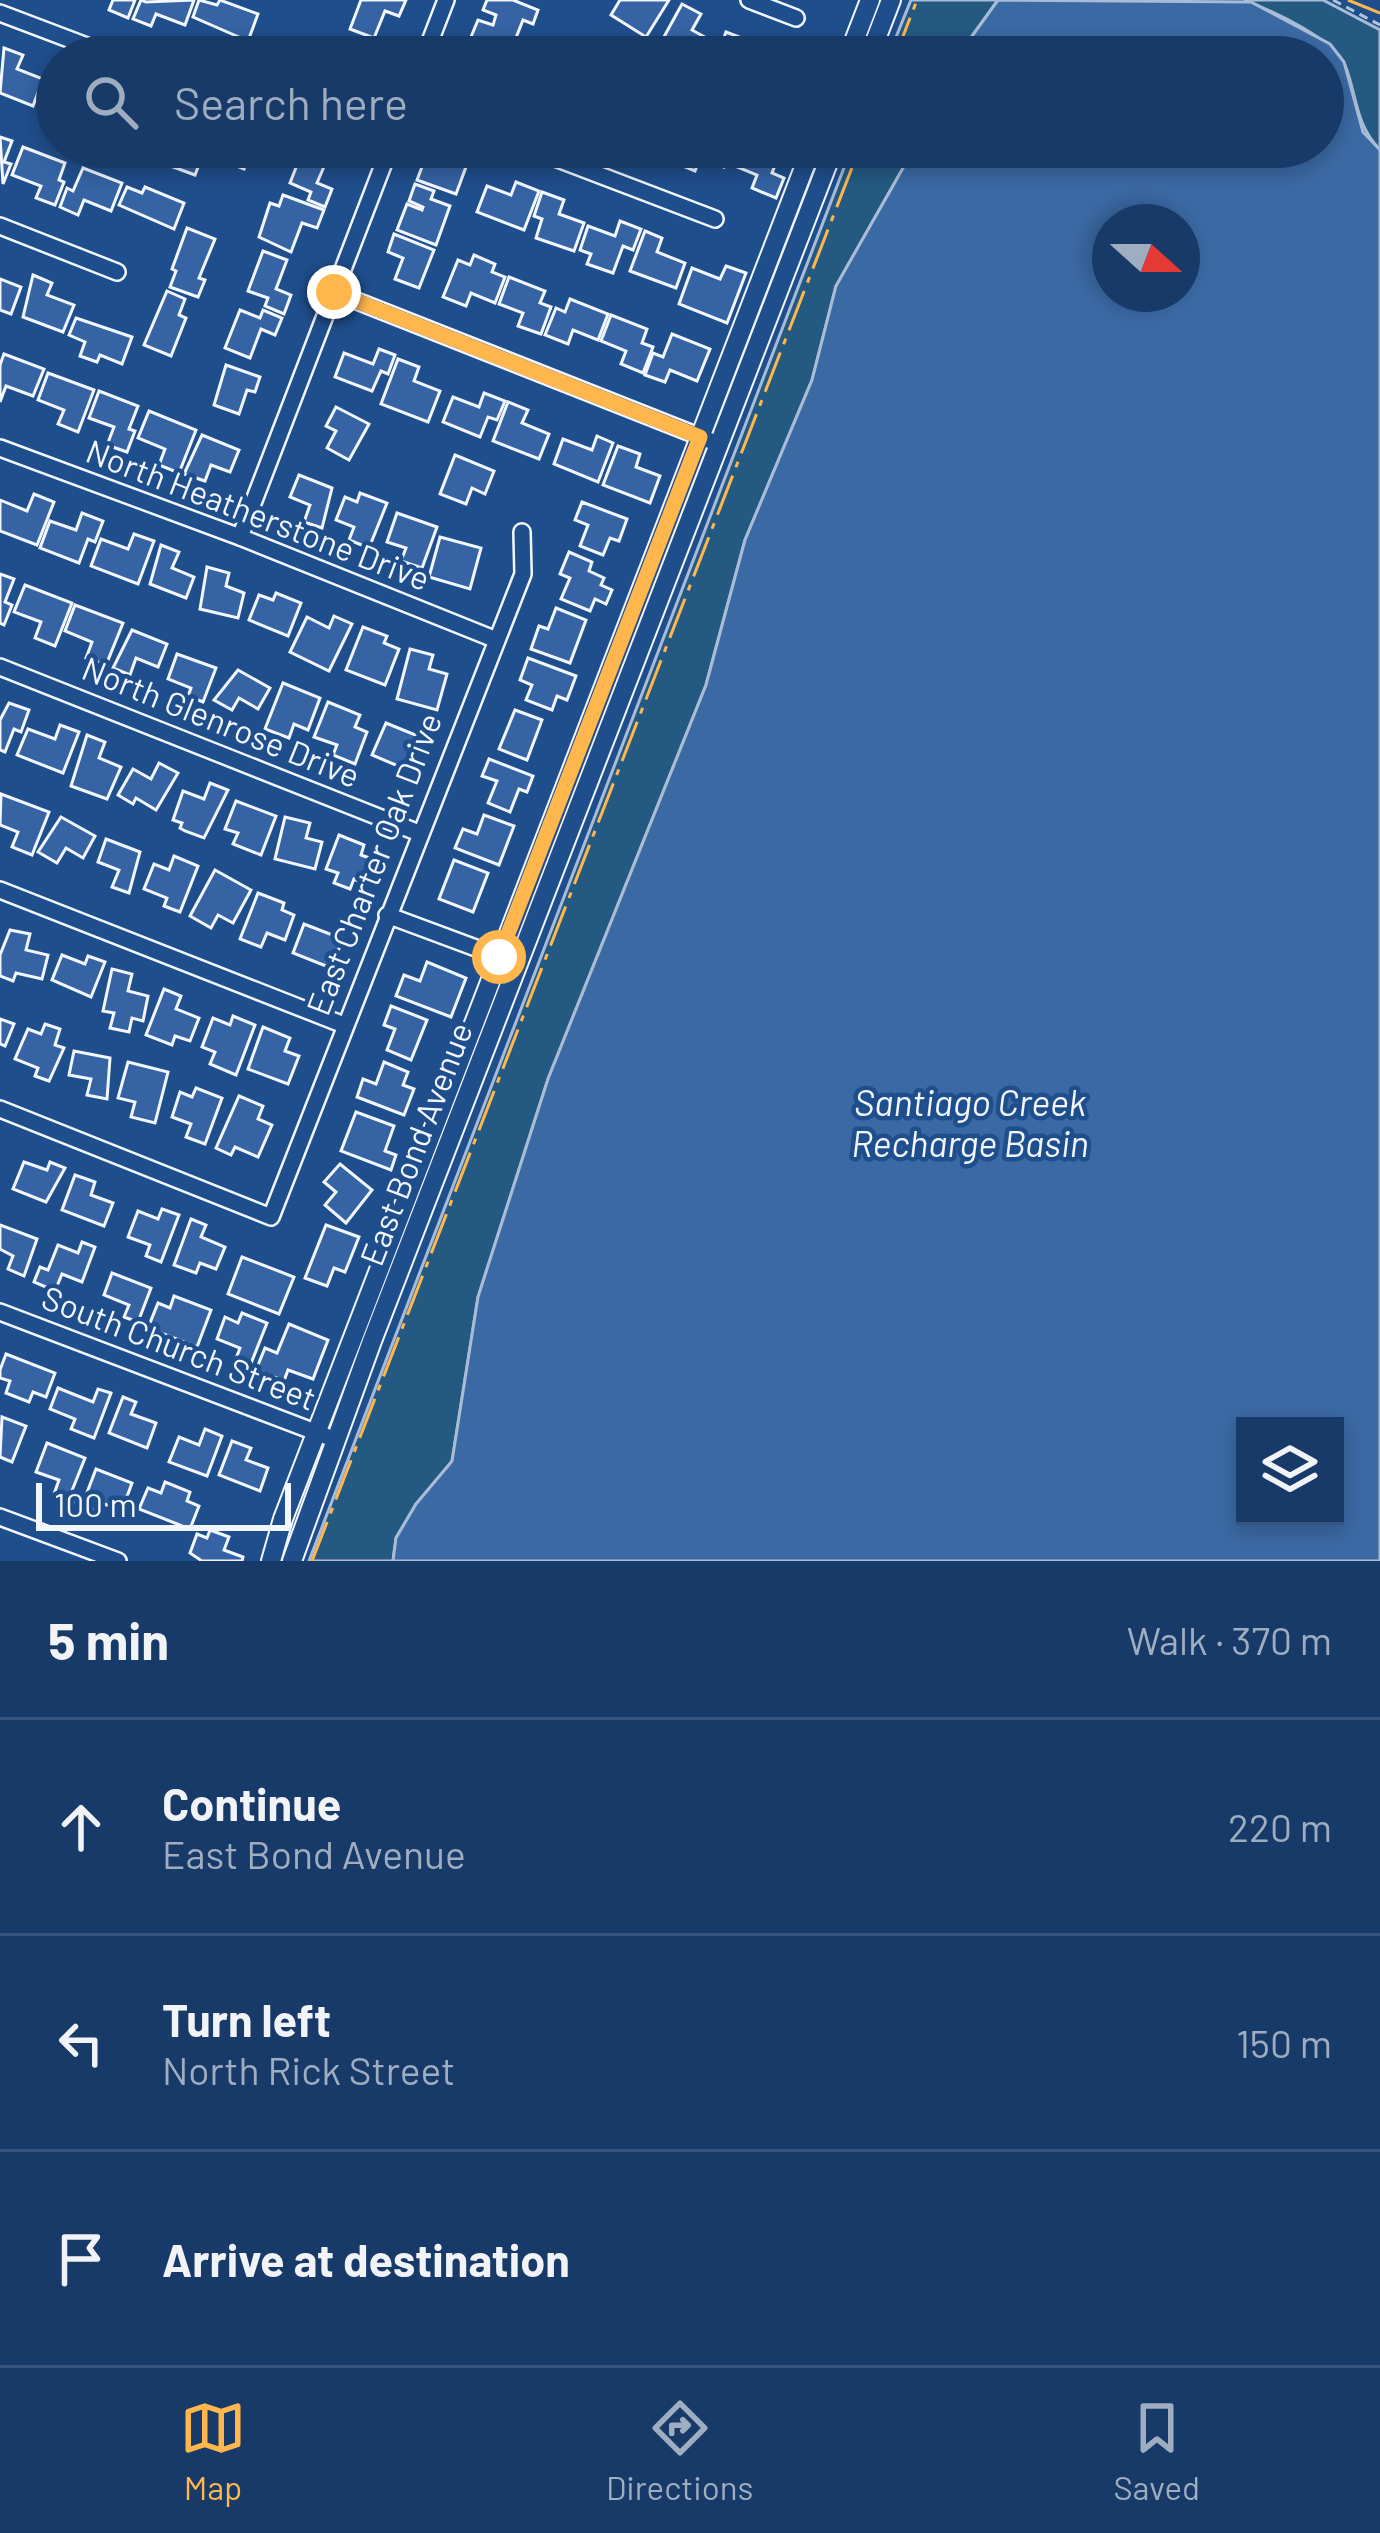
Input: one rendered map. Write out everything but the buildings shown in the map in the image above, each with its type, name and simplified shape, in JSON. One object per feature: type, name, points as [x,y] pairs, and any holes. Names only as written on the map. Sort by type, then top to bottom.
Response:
[{"type":"street","points":[[432,36],[446,0]]},
{"type":"street","points":[[748,0],[796,18]]},
{"type":"street","points":[[856,36],[870,0]]},
{"type":"street","points":[[877,36],[891,0]]},
{"type":"street","points":[[0,13],[61,36]]},
{"type":"street","points":[[240,537],[381,168]]},
{"type":"street","points":[[581,168],[715,219]]},
{"type":"street","name":"East Bond Avenue","points":[[710,441],[805,168]]},
{"type":"street","name":"East Bond Avenue","points":[[271,1561],[316,1432],[508,960],[710,441],[825,168]]},
{"type":"street","points":[[0,226],[117,272]]},
{"type":"street","points":[[334,292],[710,441]]},
{"type":"street","name":"North Heatherstone Drive","points":[[0,448],[494,639]]},
{"type":"street","name":"East Charter Oak Drive","points":[[2,1116],[271,1217],[523,574],[522,532]]},
{"type":"street","name":"North Glenrose Drive","points":[[0,667],[419,833]]},
{"type":"street","points":[[0,890],[344,1025]]},
{"type":"street","points":[[387,915],[508,960]]},
{"type":"street","name":"East Bond Avenue","points":[[292,1561],[508,960]]},
{"type":"street","name":"South Church Street","points":[[0,1312],[336,1440]]},
{"type":"street","points":[[0,1517],[118,1561]]},
{"type":"path","points":[[1333,0],[1380,25]]},
{"type":"shaded area","points":[[911,0],[998,0],[972,36],[896,36]]},
{"type":"shaded area","points":[[1244,0],[1323,0],[1380,30],[1380,150],[1361,120],[1344,64],[1344,36],[1315,36]]},
{"type":"shaded area","points":[[844,168],[903,168],[836,286],[812,380],[745,540],[706,685],[548,1079],[478,1297],[452,1462],[416,1504],[396,1538],[393,1561],[309,1561]]},
{"type":"water","name":"Santiago Creek Recharge Basin","points":[[998,0],[1251,2],[1315,36],[972,36]]},
{"type":"water","name":"Santiago Creek Recharge Basin","points":[[1344,62],[1363,132],[1380,150],[1380,1561],[393,1561],[396,1538],[416,1504],[452,1461],[478,1297],[548,1079],[706,685],[745,540],[812,380],[836,286],[903,168],[1344,168]]},
{"type":"power","points":[[903,36],[917,0]]},
{"type":"power","points":[[1348,0],[1380,13]]},
{"type":"power","points":[[312,1561],[852,168]]},
{"type":"route","points":[[334,292],[700,437],[499,957]]}]
